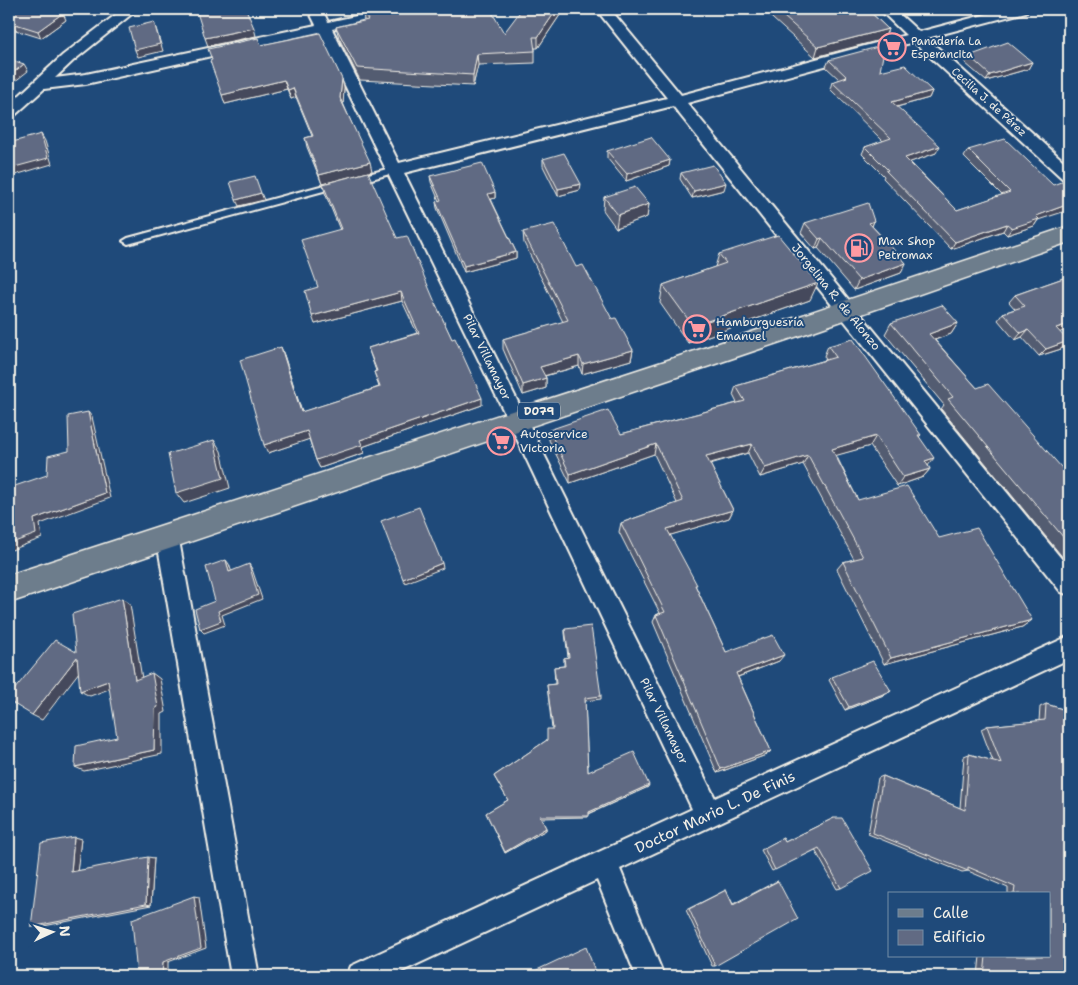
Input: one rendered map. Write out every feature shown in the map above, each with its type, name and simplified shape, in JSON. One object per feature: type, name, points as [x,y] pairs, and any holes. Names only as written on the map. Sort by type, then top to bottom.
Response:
[{"type":"main road","name":"D079","points":[[9,589],[517,418],[848,311],[1069,234]]},
{"type":"street","points":[[9,113],[68,58],[131,9]]},
{"type":"street","name":"Pilar Villamayor","points":[[315,9],[517,418],[709,814]]},
{"type":"street","points":[[38,85],[86,79],[406,9]]},
{"type":"street","name":"Jorgelina R. de Alonzo","points":[[603,9],[1069,585]]},
{"type":"street","name":"Cecilia J. de Pérez","points":[[886,9],[1069,175]]},
{"type":"street","points":[[394,170],[676,101],[1021,9]]},
{"type":"street","points":[[167,535],[245,976]]},
{"type":"street","name":"Doctor Mario L. De Finis","points":[[361,976],[1069,647]]},
{"type":"street","points":[[604,863],[650,976]]},
{"type":"lane","points":[[128,241],[394,170]]},
{"type":"building","points":[[18,9],[49,9],[63,13],[38,31],[9,22],[9,15]]},
{"type":"building","points":[[196,9],[246,9],[254,28],[205,38]]},
{"type":"building","points":[[379,9],[490,9],[504,33],[522,9],[557,9],[538,37],[533,37],[535,51],[477,54],[473,75],[357,68],[336,27],[368,20],[363,12]]},
{"type":"building","points":[[775,9],[867,9],[888,29],[818,47]]},
{"type":"building","points":[[154,22],[160,44],[135,50],[129,28]]},
{"type":"building","points":[[320,33],[342,79],[340,98],[370,162],[319,175],[305,138],[313,136],[293,88],[288,90],[284,80],[222,95],[210,61],[212,60],[208,49],[258,38],[261,45]]},
{"type":"building","points":[[1008,42],[1032,62],[990,75],[969,56]]},
{"type":"building","points":[[885,45],[880,71],[905,65],[932,91],[892,102],[940,146],[905,158],[957,210],[1010,192],[968,150],[1005,139],[1053,185],[1069,179],[1069,204],[1036,216],[1039,219],[1012,228],[1007,224],[955,242],[865,147],[891,138],[832,82],[847,77],[829,60]]},
{"type":"building","points":[[9,59],[24,64],[9,76]]},
{"type":"building","points":[[41,134],[48,158],[11,168],[9,143]]},
{"type":"building","points":[[651,137],[670,160],[627,174],[607,151]]},
{"type":"building","points":[[564,153],[581,184],[558,189],[543,159]]},
{"type":"building","points":[[482,163],[495,192],[488,194],[516,252],[464,266],[436,202],[441,200],[430,176]]},
{"type":"building","points":[[713,165],[726,183],[694,191],[681,173]]},
{"type":"building","points":[[368,172],[397,238],[407,236],[437,307],[452,339],[455,338],[482,398],[360,440],[362,445],[316,460],[307,431],[264,445],[240,360],[281,347],[301,412],[380,387],[374,372],[377,371],[368,348],[419,333],[401,292],[312,316],[305,291],[318,287],[301,240],[341,229],[323,184]]},
{"type":"building","points":[[255,176],[261,193],[236,200],[230,182]]},
{"type":"building","points":[[635,187],[649,204],[618,215],[604,197]]},
{"type":"building","points":[[868,203],[874,221],[869,223],[906,263],[859,280],[822,238],[819,239],[805,223]]},
{"type":"building","points":[[554,224],[576,267],[583,265],[612,319],[616,318],[633,350],[583,364],[579,356],[540,367],[546,378],[523,385],[503,339],[568,320],[523,232]]},
{"type":"building","points":[[778,235],[818,283],[693,326],[663,285],[726,263],[719,254]]},
{"type":"building","points":[[1069,276],[1069,324],[1056,328],[1068,341],[1046,349],[1028,330],[1021,333],[1003,313],[1025,306],[1015,295]]},
{"type":"building","points":[[942,305],[958,323],[929,334],[977,388],[988,384],[1069,476],[1069,544],[948,399],[953,397],[891,323]]},
{"type":"building","points":[[853,339],[921,435],[918,435],[934,458],[925,461],[930,469],[903,477],[876,436],[832,449],[858,500],[907,486],[939,538],[977,528],[1032,620],[891,658],[843,562],[863,557],[808,455],[765,468],[752,444],[706,456],[733,510],[667,529],[697,585],[695,585],[726,652],[773,635],[784,655],[736,673],[771,751],[721,769],[656,615],[665,612],[621,523],[683,501],[656,444],[570,474],[549,430],[608,410],[621,434],[745,401],[736,386],[836,357],[828,346]]},
{"type":"building","points":[[88,412],[105,493],[34,519],[36,534],[9,544],[9,488],[47,475],[48,456],[69,451],[68,416]]},
{"type":"building","points":[[214,440],[223,478],[176,493],[168,454]]},
{"type":"building","points":[[419,507],[442,563],[403,579],[381,521]]},
{"type":"building","points":[[226,560],[229,572],[249,564],[258,595],[218,611],[221,621],[200,629],[195,609],[215,601],[206,567]]},
{"type":"building","points":[[122,598],[135,680],[152,673],[158,707],[155,709],[154,750],[75,767],[76,746],[117,737],[108,681],[80,691],[77,657],[32,715],[9,701],[9,696],[55,640],[76,652],[72,614]]},
{"type":"building","points":[[591,626],[601,696],[585,698],[588,772],[634,752],[649,785],[589,812],[589,816],[540,816],[546,828],[505,852],[486,813],[508,800],[494,776],[547,740],[547,729],[553,729],[547,685],[556,684],[554,667],[565,666],[564,658],[569,657],[565,629]]},
{"type":"building","points":[[873,661],[891,691],[849,707],[832,677]]},
{"type":"building","points":[[1046,704],[1069,711],[1069,943],[1066,942],[1065,976],[984,976],[986,958],[1050,958],[1050,892],[1014,892],[1015,887],[968,867],[968,871],[873,833],[883,776],[965,810],[969,754],[1001,763],[987,726],[1045,720]]},
{"type":"building","points":[[834,818],[842,818],[873,871],[841,888],[819,848],[775,870],[764,848],[783,838],[785,842]]},
{"type":"building","points":[[74,837],[71,872],[148,857],[146,904],[31,927],[41,843]]},
{"type":"building","points":[[778,881],[798,919],[715,966],[689,909],[726,890],[733,905]]},
{"type":"building","points":[[194,896],[201,948],[163,962],[162,976],[137,976],[132,919]]},
{"type":"building","points":[[586,947],[597,976],[524,976]]},
{"type":"place","name":"Panadería La Esperancita","points":[[892,47]]},
{"type":"place","name":"Max Shop Petromax","points":[[859,248]]},
{"type":"place","name":"Hamburguesría Emanuel","points":[[697,329]]},
{"type":"place","name":"Autoservice Victoria","points":[[501,441]]}]
